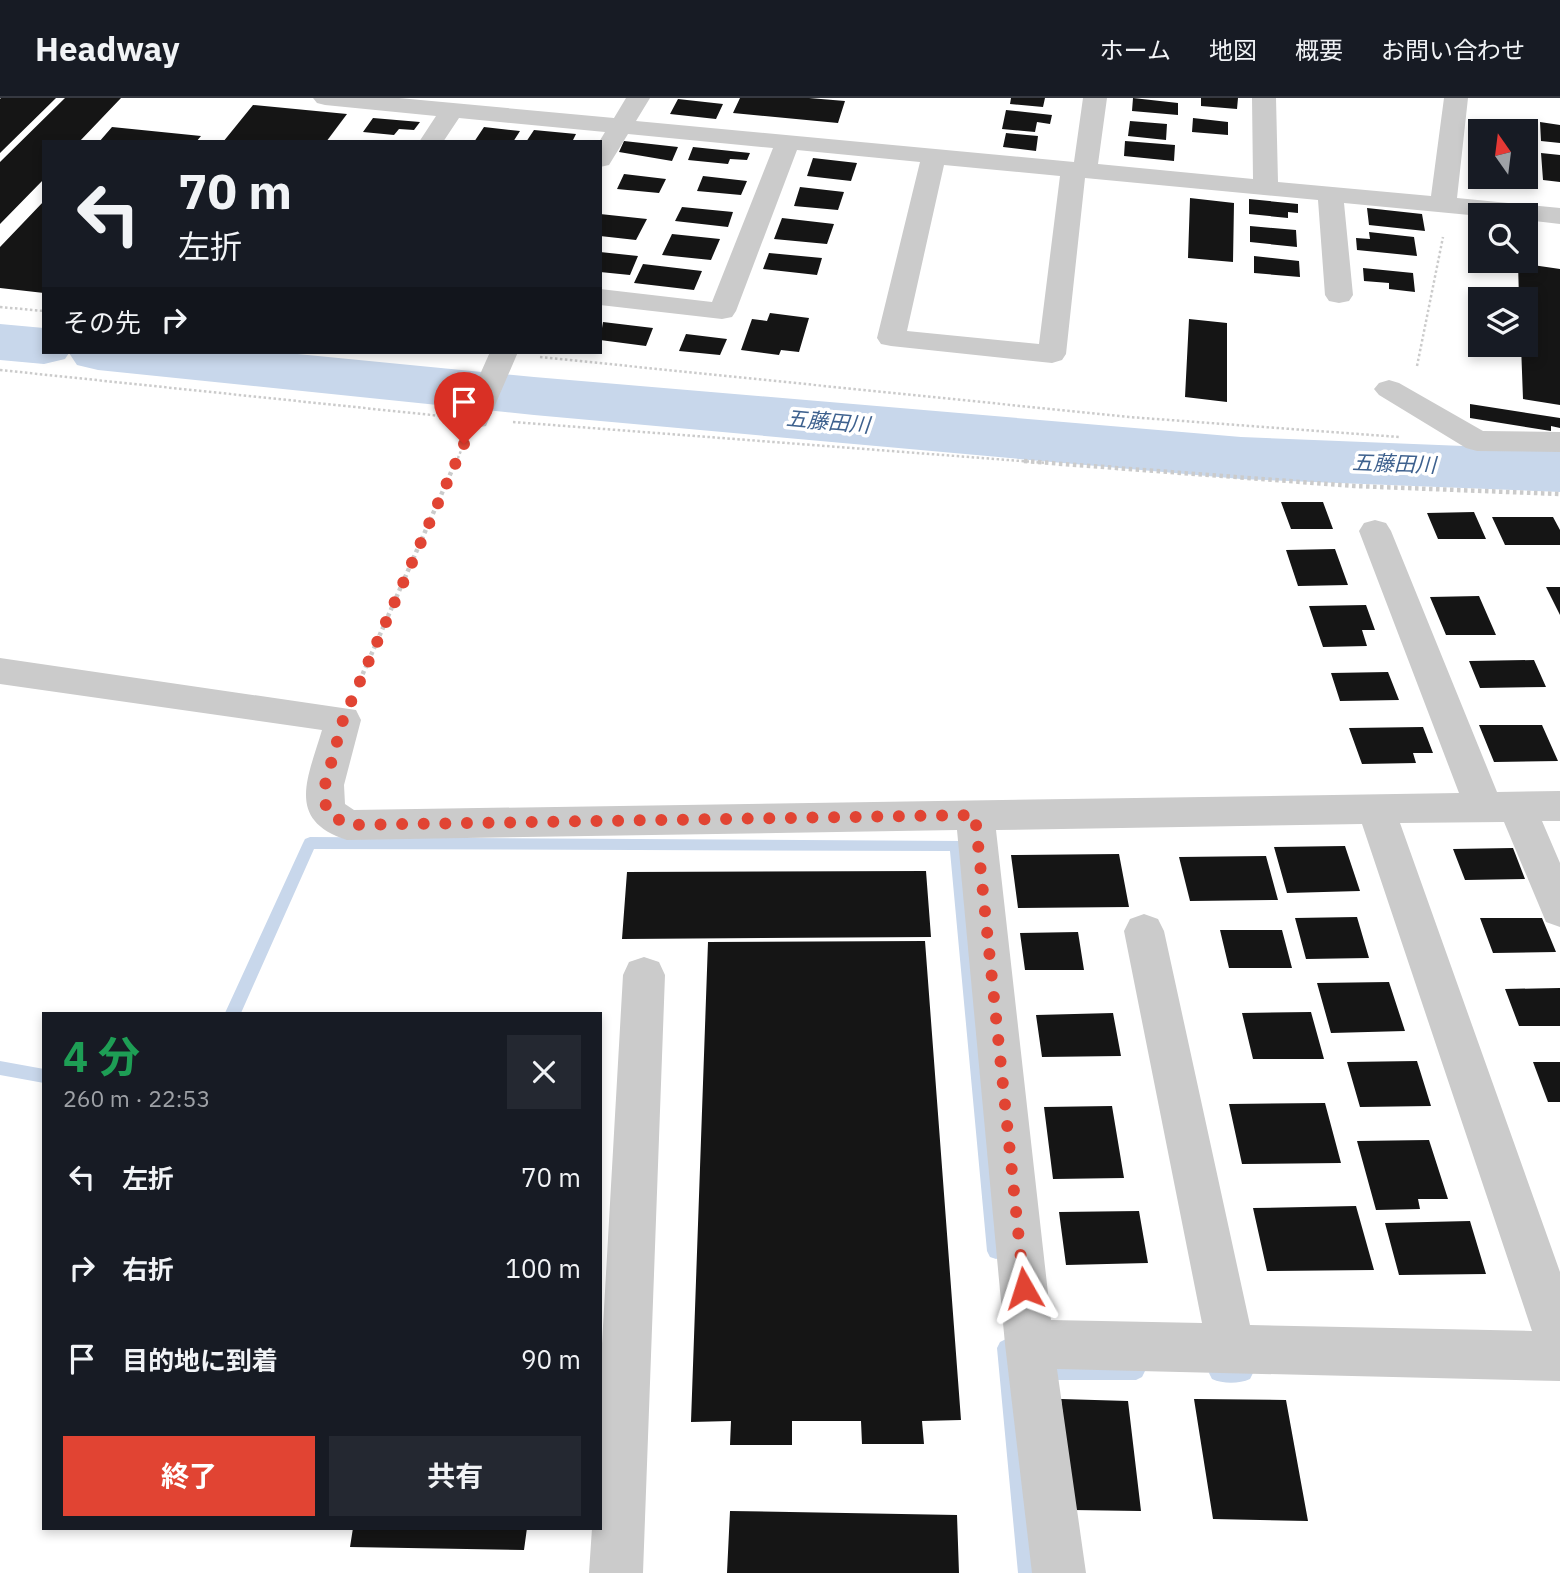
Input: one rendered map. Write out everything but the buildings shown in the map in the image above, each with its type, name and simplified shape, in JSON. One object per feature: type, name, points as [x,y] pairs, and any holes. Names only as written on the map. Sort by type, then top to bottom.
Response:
[{"type":"street","points":[[324,98],[452,110],[527,107],[623,127],[1560,216]]},
{"type":"street","points":[[602,156],[614,135],[623,127],[638,98]]},
{"type":"street","points":[[934,156],[891,338],[1052,354],[1079,170],[1095,98]]},
{"type":"street","points":[[1264,98],[1266,188]]},
{"type":"street","points":[[1443,205],[1456,98]]},
{"type":"street","points":[[432,140],[452,110]]},
{"type":"street","points":[[602,298],[722,310],[788,142]]},
{"type":"street","points":[[1330,194],[1339,295]]},
{"type":"street","points":[[475,419],[502,354]]},
{"type":"street","points":[[1399,395],[1477,441],[1560,442]]},
{"type":"street","points":[[1375,531],[1501,807],[1560,910]]},
{"type":"street","points":[[0,671],[343,720],[325,785],[326,811],[347,825],[1560,806]]},
{"type":"street","points":[[1377,809],[1560,1341]]},
{"type":"street","points":[[975,815],[1030,1343],[1059,1573]]},
{"type":"street","points":[[1144,932],[1231,1348]]},
{"type":"street","points":[[615,1573],[644,975]]},
{"type":"street","points":[[1030,1343],[1560,1356]]},
{"type":"path","points":[[1399,395],[1448,215],[1443,205]]},
{"type":"path","points":[[0,307],[42,311]]},
{"type":"path","points":[[522,354],[1129,417],[1477,441]]},
{"type":"path","points":[[0,370],[475,419],[1354,486],[1560,494]]},
{"type":"path","points":[[343,720],[475,419]]},
{"type":"waterway","name":"五藤田川","points":[[0,342],[42,346]]},
{"type":"waterway","name":"五藤田川","points":[[118,354],[534,396],[1241,458],[1560,471]]},
{"type":"waterway","points":[[233,1012],[310,843],[957,845],[996,1251]]},
{"type":"waterway","points":[[0,1068],[42,1076]]},
{"type":"waterway","points":[[1006,1348],[1028,1573]]},
{"type":"waterway","points":[[1055,1371],[1136,1371]]},
{"type":"waterway","points":[[1218,1373],[1244,1373]]},
{"type":"route","points":[[464,444],[343,720],[325,785],[326,811],[347,825],[975,815],[1024,1288]]}]
